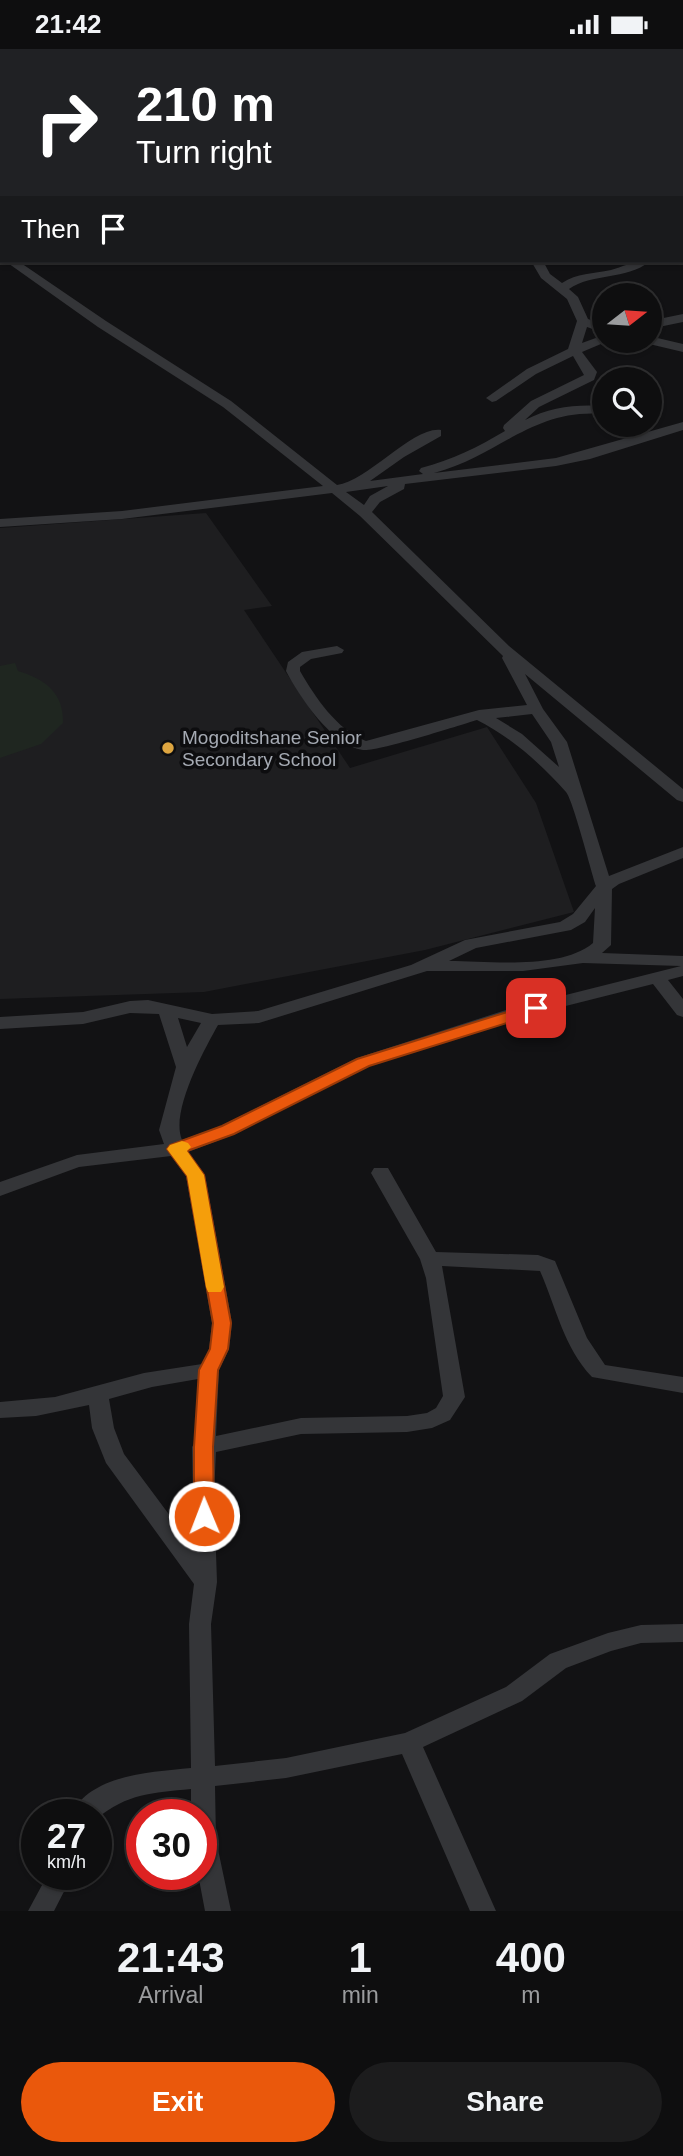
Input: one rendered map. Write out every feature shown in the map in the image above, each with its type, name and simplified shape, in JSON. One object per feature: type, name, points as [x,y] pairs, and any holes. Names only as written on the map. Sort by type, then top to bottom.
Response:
[{"type":"street","points":[[14,263],[102,324],[227,404],[365,513],[504,649],[683,797]]},
{"type":"street","points":[[538,263],[545,276],[572,297],[583,321],[592,325]]},
{"type":"street","points":[[562,288],[568,282],[608,274],[640,263]]},
{"type":"street","points":[[662,322],[683,316]]},
{"type":"street","points":[[574,349],[583,321]]},
{"type":"street","points":[[662,342],[683,348]]},
{"type":"street","points":[[492,398],[528,371],[592,343]]},
{"type":"street","points":[[506,435],[513,422],[535,404],[590,377],[592,372],[574,349]]},
{"type":"street","points":[[365,513],[384,492],[412,482],[558,410],[574,407],[592,409]]},
{"type":"street","points":[[662,433],[683,426]]},
{"type":"street","points":[[357,485],[399,454],[436,433]]},
{"type":"street","points":[[357,485],[412,482],[571,459],[650,437]]},
{"type":"street","points":[[0,523],[122,515],[332,489],[438,469]]},
{"type":"street","points":[[504,649],[536,709],[559,742],[604,886],[602,944],[597,952],[583,958]]},
{"type":"street","points":[[337,650],[302,656],[293,665],[293,671],[321,710],[351,743],[370,746],[442,723],[479,715],[536,709]]},
{"type":"street","points":[[479,715],[498,724],[555,771],[576,796]]},
{"type":"street","points":[[0,1023],[83,1018],[130,1007],[166,1009],[212,1020],[259,1017],[418,969],[471,944],[572,922],[612,880],[683,852]]},
{"type":"street","points":[[418,969],[464,965],[520,968],[583,958],[683,961]]},
{"type":"street","points":[[0,1189],[77,1161],[176,1149],[228,1130],[363,1062],[512,1014],[683,971]]},
{"type":"street","points":[[657,978],[683,1010]]},
{"type":"street","points":[[166,1009],[185,1067]]},
{"type":"street","points":[[212,1020],[185,1067],[168,1130],[176,1149],[195,1175],[222,1323],[219,1349],[209,1370],[203,1447],[206,1582],[200,1624],[204,1840],[218,1911]]},
{"type":"street","points":[[203,1447],[301,1426],[407,1424],[432,1420],[443,1413],[454,1397],[436,1278],[430,1259],[381,1173]]},
{"type":"street","points":[[430,1259],[538,1262],[548,1266],[561,1292],[575,1336],[593,1367],[599,1372],[683,1385]]},
{"type":"street","points":[[0,1410],[38,1408],[98,1396],[146,1381],[209,1370]]},
{"type":"street","points":[[98,1396],[103,1429],[114,1457],[206,1582]]},
{"type":"street","points":[[103,1799],[133,1784],[286,1768],[409,1742],[514,1694],[558,1661],[608,1642],[641,1634],[683,1633]]},
{"type":"street","points":[[409,1742],[483,1911]]},
{"type":"street","points":[[41,1911],[52,1890]]},
{"type":"shaded area","name":"Mogoditshane Senior Secondary School","points":[[206,513],[272,606],[244,610],[350,768],[487,727],[536,803],[574,912],[425,950],[204,992],[0,999],[0,528]]},
{"type":"shaded area","points":[[15,663],[18,671],[37,678],[56,695],[63,723],[41,744],[0,758],[0,666]]},
{"type":"slow traffic","points":[[182,1147],[176,1149],[195,1175],[215,1287]]},
{"type":"place","name":"Mogoditshane Senior Secondary School","points":[[168,748]]},
{"type":"route","points":[[204,1516],[203,1447],[209,1370],[219,1349],[222,1323],[195,1175],[176,1149],[218,1135],[363,1062],[536,1008]]}]
